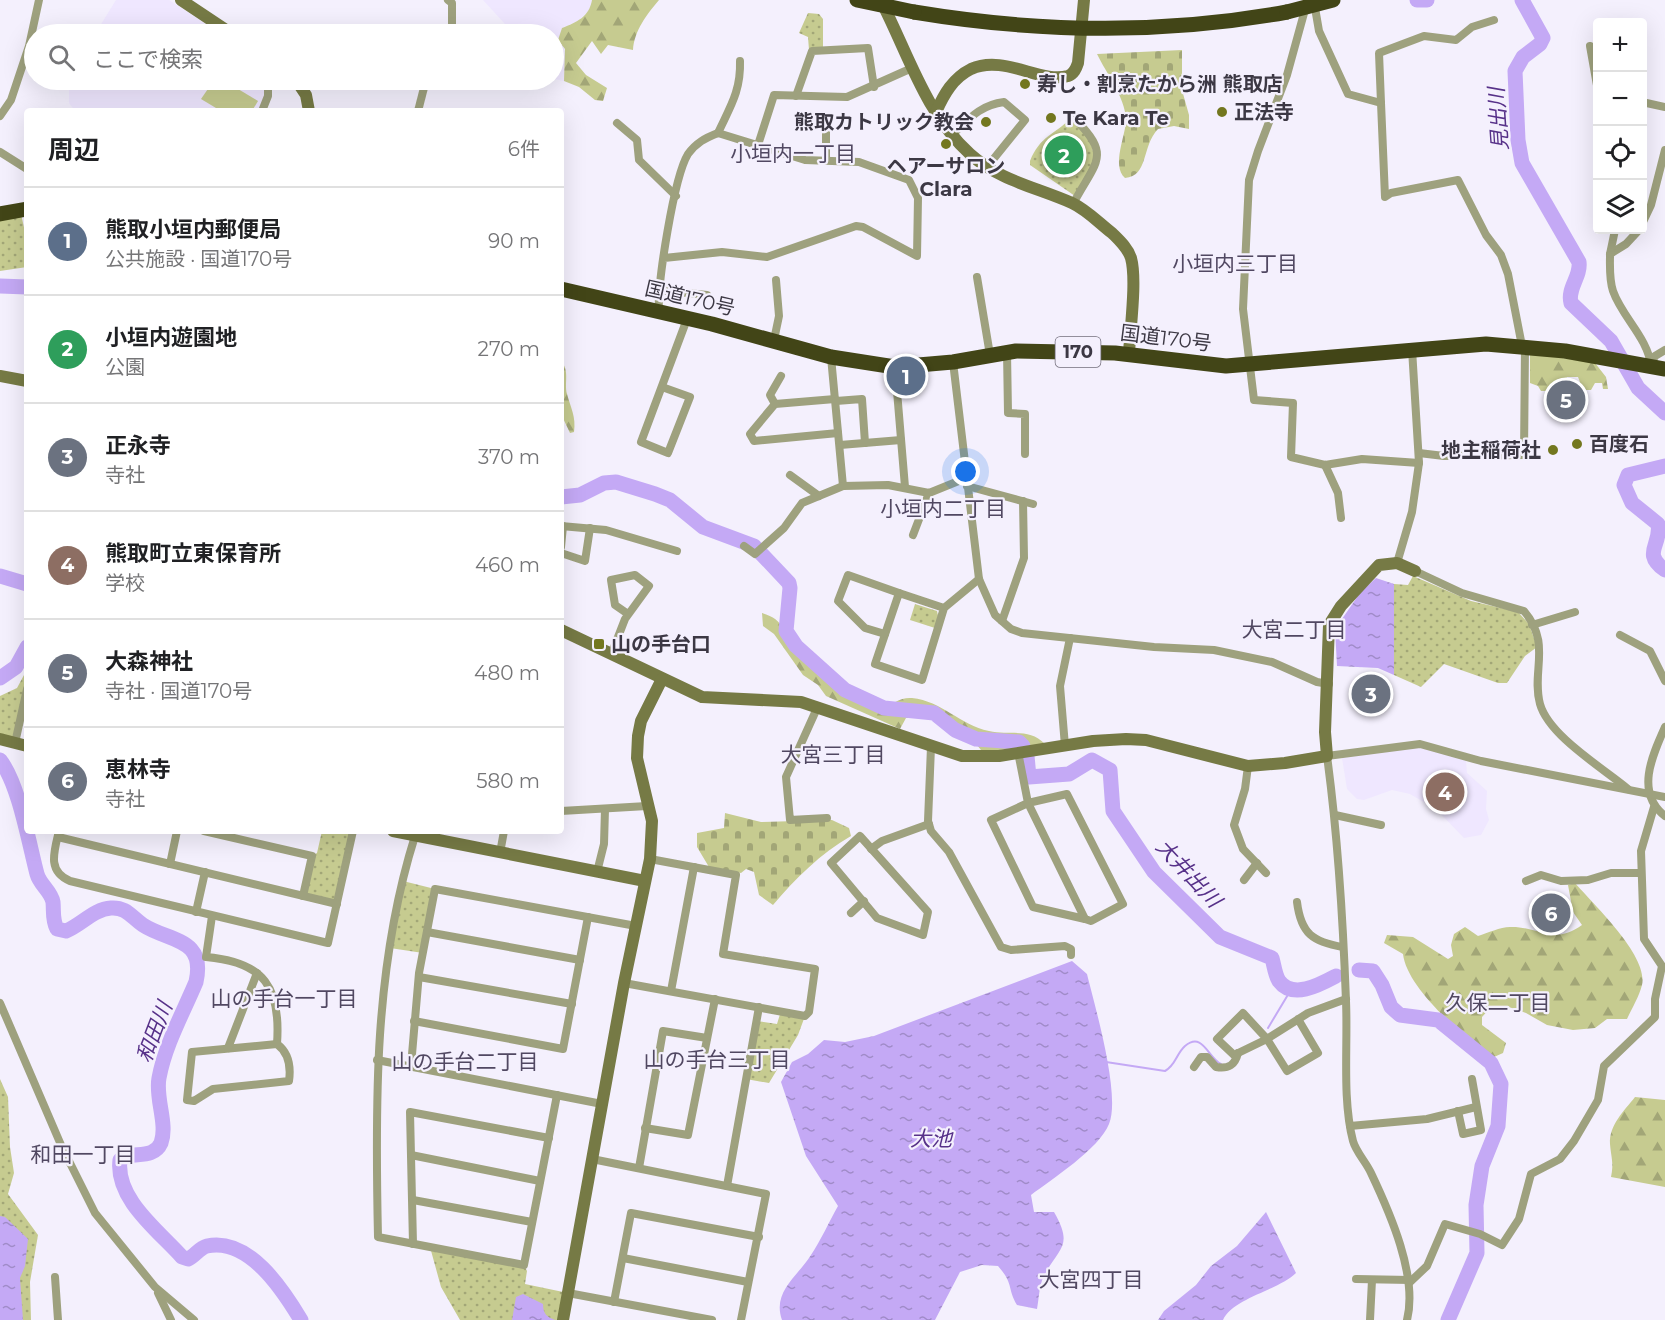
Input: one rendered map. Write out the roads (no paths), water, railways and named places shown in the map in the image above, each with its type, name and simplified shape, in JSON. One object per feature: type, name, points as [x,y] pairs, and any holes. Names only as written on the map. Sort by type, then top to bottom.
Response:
[{"type":"highway","points":[[857,0],[969,22],[1081,31],[1179,27],[1230,22],[1287,12],[1333,0]]},
{"type":"highway","points":[[0,214],[24,210]]},
{"type":"highway","name":"国道170号","points":[[564,291],[774,340],[831,357],[895,367],[953,362],[1006,352],[1129,354],[1209,365],[1250,364],[1468,344],[1524,346],[1653,366]]},
{"type":"street","points":[[34,24],[39,0]]},
{"type":"street","points":[[181,0],[217,24]]},
{"type":"street","points":[[448,0],[452,3],[452,24]]},
{"type":"street","points":[[880,0],[912,68],[936,112],[952,135],[987,167],[1014,183],[1073,204],[1092,216],[1120,241],[1131,259],[1129,354]]},
{"type":"street","points":[[936,112],[951,85],[973,68],[1007,66],[1059,77],[1069,76],[1076,70],[1084,0]]},
{"type":"street","points":[[1307,0],[1287,75],[1258,151],[1250,180],[1244,309],[1254,400],[1293,403],[1291,457],[1325,465],[1362,459],[1419,463]]},
{"type":"street","points":[[1314,0],[1318,31],[1348,94],[1381,103]]},
{"type":"street","points":[[1419,453],[1444,456],[1524,455],[1524,346],[1508,274],[1501,255],[1486,235],[1458,180],[1391,193],[1385,197],[1379,53],[1424,36],[1456,40],[1472,27],[1494,20]]},
{"type":"street","points":[[1590,46],[1595,72]]},
{"type":"street","points":[[796,96],[812,51],[868,48],[874,87]]},
{"type":"street","points":[[0,116],[11,99],[24,61]]},
{"type":"street","points":[[718,133],[738,92],[741,81],[740,62]]},
{"type":"street","points":[[758,144],[774,95],[847,97],[858,90],[874,87],[912,68]]},
{"type":"street","points":[[263,108],[268,90]]},
{"type":"street","points":[[303,90],[308,108]]},
{"type":"street","points":[[419,108],[423,90]]},
{"type":"street","points":[[952,135],[981,107],[992,104],[1004,102],[1025,120],[987,167]]},
{"type":"street","points":[[1647,102],[1665,107]]},
{"type":"street","points":[[1071,115],[1093,139],[1097,151],[1096,161],[1073,204]]},
{"type":"street","points":[[616,123],[637,140],[639,160],[676,196]]},
{"type":"street","points":[[826,128],[826,160]]},
{"type":"street","points":[[659,312],[659,290],[664,258],[676,196],[687,156],[700,141],[718,133],[805,160],[859,162],[909,180],[918,198],[917,255],[863,227],[856,226],[767,257],[722,252],[664,258]]},
{"type":"street","points":[[1647,213],[1665,150]]},
{"type":"street","points":[[0,152],[24,167]]},
{"type":"street","points":[[1614,234],[1610,254],[1613,291],[1653,366]]},
{"type":"street","points":[[1610,254],[1626,244],[1636,234]]},
{"type":"street","points":[[977,277],[990,355]]},
{"type":"street","points":[[774,340],[779,316],[776,280]]},
{"type":"street","points":[[659,290],[707,295]]},
{"type":"street","points":[[662,387],[690,397],[668,453],[641,442],[687,319]]},
{"type":"street","points":[[1396,563],[1412,512],[1419,463],[1412,349]]},
{"type":"street","points":[[1653,366],[1655,356],[1665,350]]},
{"type":"street","points":[[1006,352],[1008,413],[1025,414],[1025,454]]},
{"type":"street","points":[[831,357],[843,486]]},
{"type":"street","points":[[953,362],[979,579],[988,605],[1011,629],[1022,633],[1154,648],[1214,650],[1272,662],[1317,682],[1329,684]]},
{"type":"street","points":[[895,367],[904,487]]},
{"type":"street","points":[[0,376],[24,380]]},
{"type":"street","points":[[776,404],[770,395],[780,376]]},
{"type":"street","points":[[838,434],[754,441],[750,434],[776,404],[862,399],[865,443]]},
{"type":"street","points":[[840,445],[901,440]]},
{"type":"street","points":[[1325,465],[1338,493],[1341,518]]},
{"type":"street","points":[[790,475],[819,496]]},
{"type":"street","points":[[744,546],[758,551],[784,528],[802,503],[843,486],[888,485],[929,493],[967,482],[1033,504]]},
{"type":"street","points":[[913,535],[929,493]]},
{"type":"street","points":[[1002,621],[1024,558],[1023,501]]},
{"type":"street","points":[[564,526],[590,528],[677,551]]},
{"type":"street","points":[[564,554],[585,561],[590,528]]},
{"type":"street","points":[[1407,1320],[1410,1307],[1410,1281],[1384,1201],[1370,1170],[1354,1144],[1350,1126],[1346,999],[1335,815],[1324,732],[1329,684],[1328,634],[1334,615],[1379,565],[1396,563],[1462,593],[1520,608],[1533,625],[1540,646],[1539,699],[1547,721],[1631,791]]},
{"type":"street","points":[[612,655],[628,614],[649,586],[634,575],[611,580],[615,605],[628,614]]},
{"type":"street","points":[[885,634],[865,628],[838,601],[848,575],[944,608]]},
{"type":"street","points":[[899,593],[875,664],[922,680],[944,608],[979,579]]},
{"type":"street","points":[[1533,625],[1575,612]]},
{"type":"street","points":[[564,631],[702,697],[774,699],[818,706],[931,747],[980,757],[1093,741],[1146,740],[1248,766],[1420,744],[1432,745],[1481,761],[1665,797]]},
{"type":"street","points":[[1620,634],[1650,651],[1665,681]]},
{"type":"street","points":[[1065,746],[1060,686],[1070,638]]},
{"type":"street","points":[[563,1320],[624,983],[650,859],[652,836],[637,758],[638,736],[641,721],[662,679]]},
{"type":"street","points":[[818,706],[786,777],[790,820],[827,818]]},
{"type":"street","points":[[0,739],[21,745],[24,715]]},
{"type":"street","points":[[1665,727],[1649,768],[1649,794],[1654,807],[1665,816]]},
{"type":"street","points":[[931,747],[929,824],[949,852],[1001,946],[1011,950],[1065,946],[1071,950],[1071,955]]},
{"type":"street","points":[[1018,752],[1028,803],[1085,919]]},
{"type":"street","points":[[1248,766],[1245,789],[1234,825],[1243,849],[1266,873]]},
{"type":"street","points":[[1067,794],[1123,904],[1091,921],[1033,907],[991,820],[1028,803],[1067,794]]},
{"type":"street","points":[[564,811],[647,806]]},
{"type":"street","points":[[1356,1280],[1410,1281],[1427,1266],[1445,1224],[1479,1234],[1502,1245],[1520,1220],[1531,1174],[1560,1159],[1574,1141],[1598,1100],[1604,1066],[1655,1017],[1654,999],[1664,967],[1644,939],[1644,890],[1641,873],[1641,851],[1654,807]]},
{"type":"street","points":[[597,872],[604,844],[605,809]]},
{"type":"street","points":[[1335,815],[1381,825]]},
{"type":"street","points":[[871,849],[882,841],[929,824]]},
{"type":"street","points":[[337,904],[205,873],[58,834],[53,860],[54,870],[60,877],[328,943],[337,904],[352,834]]},
{"type":"street","points":[[170,864],[176,834]]},
{"type":"street","points":[[219,834],[312,856],[303,896]]},
{"type":"street","points":[[406,834],[645,881]]},
{"type":"street","points":[[500,853],[503,834]]},
{"type":"street","points":[[415,836],[390,948],[377,1060],[378,1237],[524,1265],[557,1095]]},
{"type":"street","points":[[860,836],[871,849],[928,912],[923,935],[885,923],[831,863],[860,836]]},
{"type":"street","points":[[624,983],[805,1016],[809,1012],[815,969],[723,954],[736,875],[650,859]]},
{"type":"street","points":[[1244,880],[1257,863]]},
{"type":"street","points":[[671,991],[694,867]]},
{"type":"street","points":[[196,912],[205,873]]},
{"type":"street","points":[[1526,881],[1540,875],[1561,881],[1588,880],[1611,873],[1641,873]]},
{"type":"street","points":[[411,1066],[419,977],[435,889],[636,926]]},
{"type":"street","points":[[851,913],[864,901]]},
{"type":"street","points":[[1297,902],[1299,918],[1312,937],[1323,943],[1343,947]]},
{"type":"street","points":[[212,916],[206,957],[237,963],[266,982],[278,1006],[277,1044]]},
{"type":"street","points":[[414,1021],[563,1049],[588,917]]},
{"type":"street","points":[[427,932],[580,960]]},
{"type":"street","points":[[228,1048],[257,974]]},
{"type":"street","points":[[419,977],[572,1004]]},
{"type":"street","points":[[645,1128],[688,1135],[715,999]]},
{"type":"street","points":[[1298,1019],[1317,1053],[1287,1071],[1267,1039],[1243,1013],[1216,1039],[1234,1055],[1267,1039],[1298,1019],[1346,999]]},
{"type":"street","points":[[0,1003],[78,1182],[106,1227],[155,1287],[194,1320]]},
{"type":"street","points":[[728,1186],[759,1007]]},
{"type":"street","points":[[639,1168],[663,1031],[707,1038]]},
{"type":"street","points":[[277,1044],[282,1048],[291,1067],[289,1081],[213,1089],[194,1101],[187,1100],[192,1052],[228,1048],[277,1044]]},
{"type":"street","points":[[1194,1067],[1201,1057],[1207,1057],[1216,1067],[1231,1066],[1235,1064],[1238,1053]]},
{"type":"street","points":[[377,1060],[602,1104]]},
{"type":"street","points":[[1458,1111],[1463,1134],[1481,1130],[1472,1079]]},
{"type":"street","points":[[1350,1126],[1427,1119],[1476,1107]]},
{"type":"street","points":[[413,1244],[410,1112],[549,1138]]},
{"type":"street","points":[[411,1155],[540,1181]]},
{"type":"street","points":[[592,1159],[766,1194],[741,1320]]},
{"type":"street","points":[[413,1200],[532,1222]]},
{"type":"street","points":[[614,1302],[631,1213],[759,1237]]},
{"type":"street","points":[[623,1258],[748,1282]]},
{"type":"street","points":[[56,1277],[58,1320]]},
{"type":"street","points":[[1370,1320],[1372,1280]]},
{"type":"street","points":[[155,1287],[171,1320]]},
{"type":"street","points":[[568,1293],[712,1320]]},
{"type":"water","points":[[1376,578],[1394,584],[1394,675],[1378,668],[1337,666],[1335,629],[1360,593]]},
{"type":"water","name":"大池","points":[[1072,961],[1087,974],[1101,1028],[1112,1093],[1112,1111],[1104,1134],[1096,1143],[1074,1163],[1031,1195],[1034,1212],[1054,1212],[1064,1240],[1042,1280],[1037,1309],[1017,1305],[1006,1277],[998,1266],[982,1265],[960,1272],[935,1320],[782,1320],[780,1301],[783,1293],[815,1249],[838,1206],[806,1156],[781,1082],[792,1062],[808,1054],[824,1040],[845,1042],[874,1036]]},
{"type":"water","points":[[1266,1212],[1296,1273],[1278,1285],[1245,1300],[1228,1312],[1223,1320],[1158,1320],[1164,1311],[1196,1285],[1211,1266],[1237,1246]]},
{"type":"water","points":[[0,1216],[5,1217],[28,1239],[25,1266],[20,1278],[23,1320],[0,1320]]},
{"type":"water","points":[[523,1294],[543,1304],[546,1315],[555,1320],[512,1320],[516,1297]]},
{"type":"waterway","name":"見出川","points":[[1417,0],[1427,0]]},
{"type":"waterway","name":"見出川","points":[[1522,0],[1543,38],[1540,44],[1523,57],[1515,71],[1518,140],[1522,163],[1579,262],[1578,273],[1571,292],[1571,303],[1611,341],[1638,388],[1665,413]]},
{"type":"waterway","name":"大井出川","points":[[0,286],[24,287]]},
{"type":"waterway","name":"見出川","points":[[1665,466],[1628,475],[1624,485],[1632,503],[1658,524],[1653,554],[1654,559],[1665,570]]},
{"type":"waterway","name":"大井出川","points":[[564,497],[580,495],[604,483],[616,482],[670,500],[703,527],[754,546],[789,583],[786,631],[796,646],[845,690],[884,708],[934,713],[955,730],[976,739],[1019,742],[1023,746]]},
{"type":"waterway","name":"和田川","points":[[0,576],[24,583]]},
{"type":"waterway","name":"和田川","points":[[0,678],[16,667],[24,652]]},
{"type":"waterway","name":"大井出川","points":[[1027,756],[1029,777],[1069,774],[1092,760],[1110,770],[1113,811],[1154,872],[1220,937],[1272,958],[1278,979],[1285,987],[1307,989],[1336,976]]},
{"type":"waterway","name":"和田川","points":[[0,760],[13,784],[24,819]]},
{"type":"waterway","name":"和田川","points":[[28,834],[38,878],[52,898],[57,929],[66,931],[99,911],[116,908],[125,911],[143,925],[183,943],[196,957],[198,967],[196,982],[170,1041],[159,1078],[163,1128],[161,1143],[153,1152],[124,1157],[120,1160],[120,1174],[131,1201],[182,1257],[188,1259],[202,1248],[222,1245],[250,1258],[274,1281],[301,1320]]},
{"type":"waterway","name":"大井出川","points":[[1359,970],[1373,971],[1391,1007],[1400,1015],[1438,1020],[1491,1063],[1501,1084],[1498,1126],[1482,1166],[1476,1205],[1477,1253],[1448,1320]]},
{"type":"waterway","points":[[1268,1028],[1292,988]]},
{"type":"waterway","points":[[1106,1062],[1165,1071],[1172,1066],[1185,1046],[1196,1042],[1205,1047],[1221,1064]]},
{"type":"place","name":"寿し・割烹たから洲 熊取店","points":[[1025,84]]},
{"type":"place","name":"正法寺","points":[[1222,112]]},
{"type":"place","name":"Te Kara Te","points":[[1051,118]]},
{"type":"place","name":"熊取カトリック教会","points":[[986,122]]},
{"type":"place","name":"ヘアーサロン Clara","points":[[946,144]]},
{"type":"place","name":"小垣内遊園地","points":[[1064,155]]},
{"type":"place","name":"熊取小垣内郵便局","points":[[906,376]]},
{"type":"place","name":"大森神社","points":[[1566,400]]},
{"type":"place","name":"百度石","points":[[1577,444]]},
{"type":"place","name":"地主稲荷社","points":[[1553,450]]},
{"type":"place","name":"山の手台口","points":[[599,644]]},
{"type":"place","name":"正永寺","points":[[1371,694]]},
{"type":"place","name":"熊取町立東保育所","points":[[1445,792]]},
{"type":"place","name":"恵林寺","points":[[1551,913]]},
{"type":"district","name":"小垣内一丁目","points":[[793,153]]},
{"type":"district","name":"小垣内三丁目","points":[[1235,263]]},
{"type":"district","name":"小垣内二丁目","points":[[943,508]]},
{"type":"district","name":"大宮二丁目","points":[[1294,629]]},
{"type":"district","name":"大宮三丁目","points":[[833,754]]},
{"type":"district","name":"山の手台一丁目","points":[[284,998]]},
{"type":"district","name":"久保二丁目","points":[[1498,1002]]},
{"type":"district","name":"山の手台三丁目","points":[[717,1059]]},
{"type":"district","name":"山の手台二丁目","points":[[465,1061]]},
{"type":"district","name":"和田一丁目","points":[[83,1154]]},
{"type":"district","name":"大宮四丁目","points":[[1091,1279]]}]
